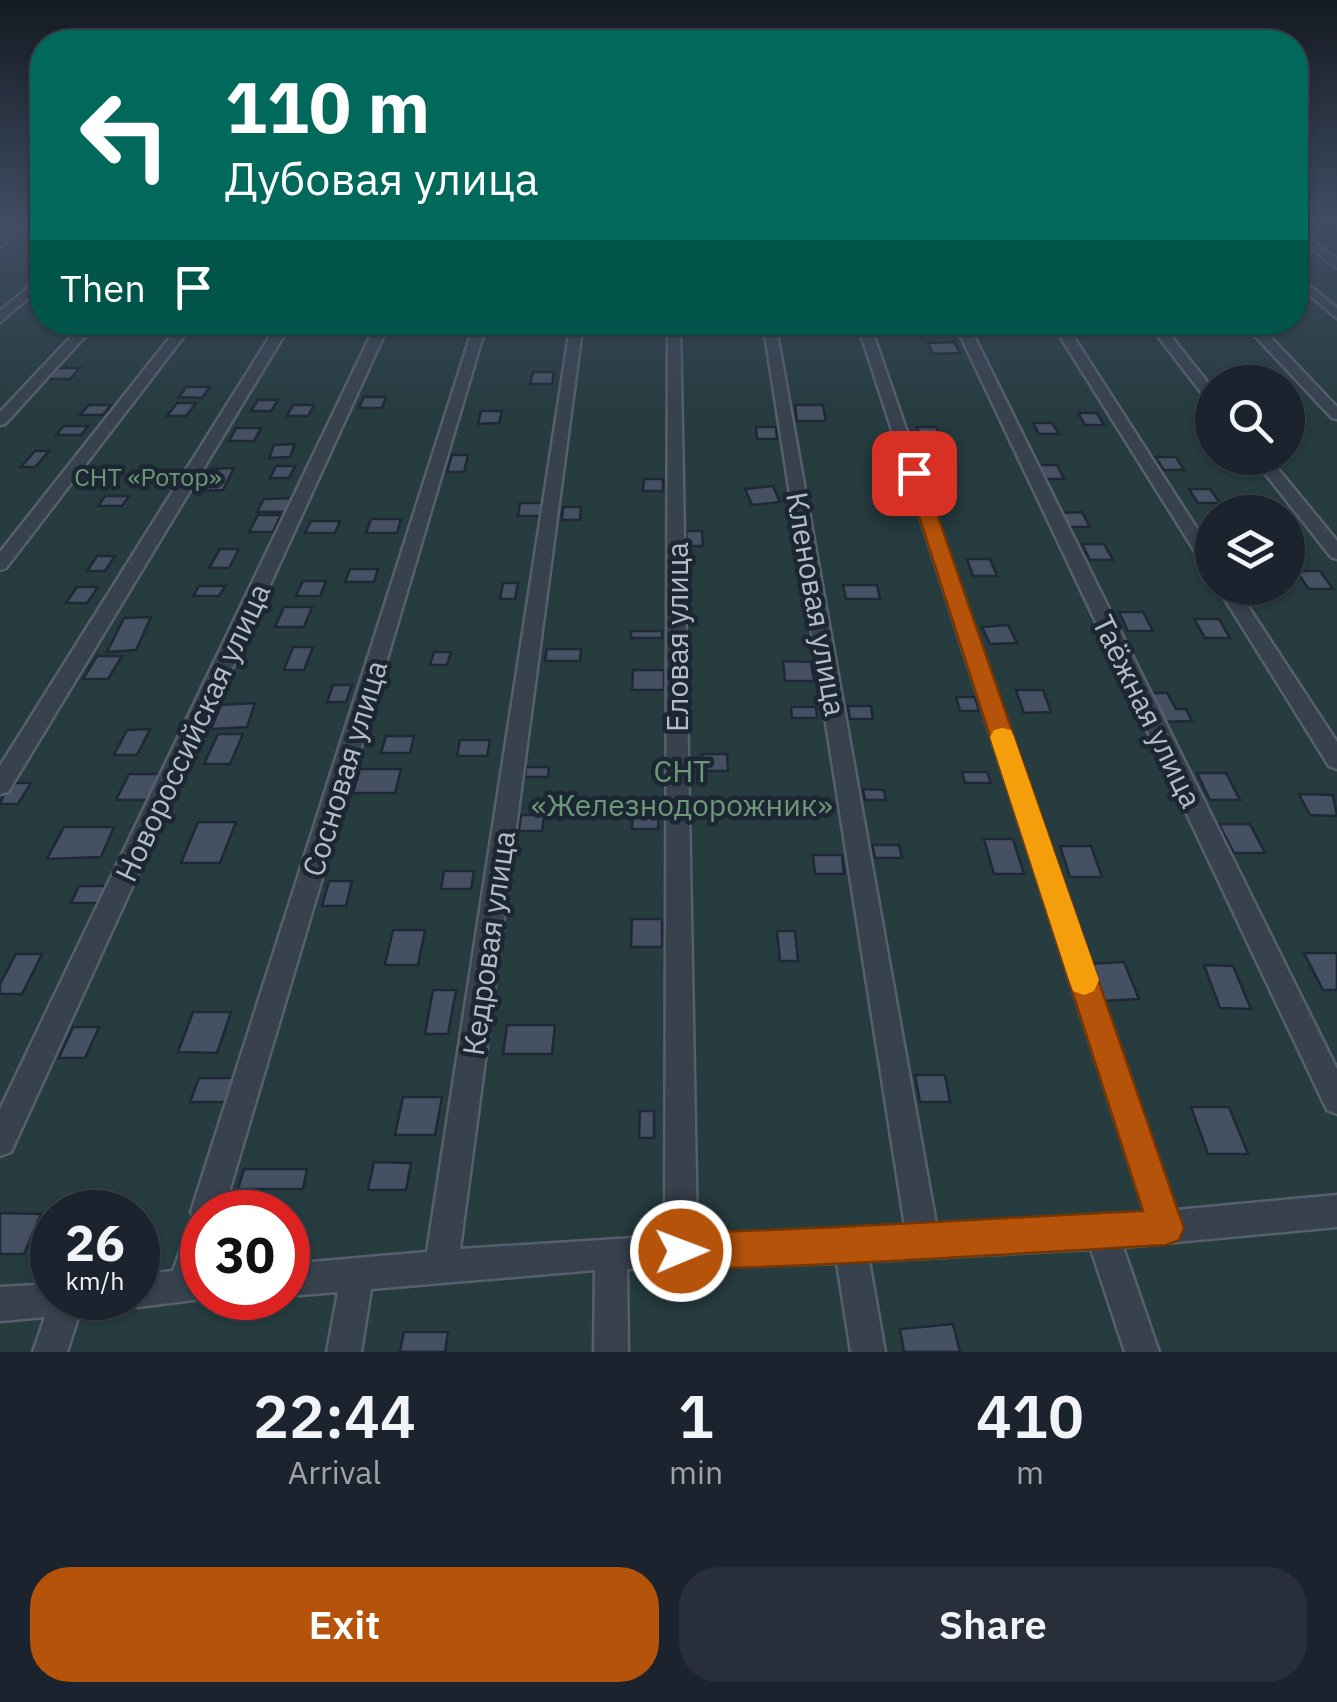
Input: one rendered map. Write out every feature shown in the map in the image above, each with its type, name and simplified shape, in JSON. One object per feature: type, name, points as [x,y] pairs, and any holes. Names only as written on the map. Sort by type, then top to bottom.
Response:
[{"type":"street","points":[[1308,288],[1337,314]]},
{"type":"street","points":[[0,318],[30,291]]},
{"type":"street","points":[[0,300],[30,300]]},
{"type":"street","points":[[0,420],[80,335]]},
{"type":"street","points":[[0,564],[179,335]]},
{"type":"street","points":[[0,785],[278,335]]},
{"type":"street","name":"Новороссийская улица","points":[[0,1141],[378,335]]},
{"type":"street","name":"Сосновая улица","points":[[214,1190],[477,335]]},
{"type":"street","name":"Кедровая улица","points":[[441,1267],[575,335]]},
{"type":"street","name":"Еловая улица","points":[[674,335],[681,1251]]},
{"type":"street","name":"Кленовая улица","points":[[771,335],[923,1240]]},
{"type":"street","points":[[868,335],[1166,1228]]},
{"type":"street","name":"Таёжная улица","points":[[966,335],[1337,1100]]},
{"type":"street","points":[[1065,335],[1195,538]]},
{"type":"street","points":[[1163,335],[1195,375]]},
{"type":"street","points":[[1261,335],[1337,414]]},
{"type":"street","points":[[1275,475],[1337,552]]},
{"type":"street","points":[[1238,605],[1337,760]]},
{"type":"street","points":[[310,1279],[611,1254],[851,1247],[1102,1233],[1337,1211]]},
{"type":"street","points":[[1102,1233],[1142,1352]]},
{"type":"street","points":[[851,1247],[868,1352]]},
{"type":"street","points":[[611,1254],[611,1352]]},
{"type":"street","points":[[344,1352],[356,1276]]},
{"type":"street","points":[[0,1304],[30,1302]]},
{"type":"street","points":[[50,1352],[66,1320]]},
{"type":"green space","name":"СНТ «Железнодорожник»","points":[[0,287],[30,287],[30,335],[1308,335],[1308,287],[1337,287],[1337,1352],[0,1352]]},
{"type":"building","points":[[954,342],[960,353],[933,354],[928,343]]},
{"type":"building","points":[[58,368],[80,368],[70,379],[48,379]]},
{"type":"building","points":[[533,372],[554,372],[552,384],[530,384]]},
{"type":"building","points":[[186,387],[210,387],[202,398],[179,397]]},
{"type":"building","points":[[364,397],[386,397],[382,408],[359,408]]},
{"type":"building","points":[[258,400],[278,400],[271,411],[251,411]]},
{"type":"building","points":[[177,403],[196,403],[186,416],[167,416]]},
{"type":"building","points":[[89,405],[111,405],[103,415],[80,415]]},
{"type":"building","points":[[293,405],[314,405],[308,416],[287,416]]},
{"type":"building","points":[[795,405],[823,405],[826,421],[797,421]]},
{"type":"building","points":[[481,411],[502,411],[499,423],[478,424]]},
{"type":"building","points":[[1078,413],[1097,413],[1104,425],[1085,425]]},
{"type":"building","points":[[1033,423],[1052,423],[1059,434],[1039,434]]},
{"type":"building","points":[[64,426],[88,426],[81,435],[56,435]]},
{"type":"building","points":[[756,427],[776,427],[777,439],[757,439]]},
{"type":"building","points":[[917,427],[936,427],[940,438],[921,438]]},
{"type":"building","points":[[236,428],[261,428],[254,441],[229,441]]},
{"type":"building","points":[[295,444],[290,457],[269,458],[274,445]]},
{"type":"building","points":[[916,450],[936,450],[941,463],[920,463]]},
{"type":"building","points":[[35,451],[49,451],[35,467],[21,467]]},
{"type":"building","points":[[452,455],[468,455],[464,472],[447,472]]},
{"type":"building","points":[[1155,457],[1176,457],[1184,470],[1164,470]]},
{"type":"building","points":[[1036,465],[1057,465],[1064,479],[1043,479]]},
{"type":"building","points":[[276,466],[295,466],[289,478],[270,478]]},
{"type":"building","points":[[234,468],[223,490],[199,491],[210,469]]},
{"type":"building","points":[[644,479],[663,479],[663,491],[643,491]]},
{"type":"building","points":[[773,486],[780,502],[752,505],[745,489]]},
{"type":"building","points":[[1189,489],[1210,489],[1214,495],[1195,495],[1195,498]]},
{"type":"building","points":[[105,496],[129,496],[122,506],[98,506]]},
{"type":"building","points":[[890,496],[909,496],[913,512],[895,512]]},
{"type":"building","points":[[292,498],[286,512],[257,512],[264,499]]},
{"type":"building","points":[[520,503],[545,503],[543,516],[518,516]]},
{"type":"building","points":[[563,507],[581,507],[580,520],[562,520]]},
{"type":"building","points":[[1082,512],[1090,527],[1068,527],[1061,513]]},
{"type":"building","points":[[258,515],[281,515],[273,532],[249,532]]},
{"type":"building","points":[[371,519],[401,519],[397,533],[366,533]]},
{"type":"building","points":[[311,521],[340,521],[335,533],[305,533]]},
{"type":"building","points":[[686,531],[702,531],[703,546],[687,546]]},
{"type":"building","points":[[1082,544],[1104,544],[1113,560],[1090,560]]},
{"type":"building","points":[[220,549],[239,549],[229,568],[209,568]]},
{"type":"building","points":[[97,556],[115,556],[105,571],[87,571]]},
{"type":"building","points":[[967,559],[990,559],[997,576],[973,576]]},
{"type":"building","points":[[350,569],[378,569],[374,582],[345,582]]},
{"type":"building","points":[[1305,571],[1320,571],[1333,589],[1309,589]]},
{"type":"building","points":[[303,581],[326,581],[320,596],[296,596]]},
{"type":"building","points":[[503,583],[518,583],[515,599],[500,599]]},
{"type":"building","points":[[843,585],[877,585],[880,599],[846,599]]},
{"type":"building","points":[[199,586],[225,586],[219,596],[193,596]]},
{"type":"building","points":[[77,587],[98,587],[87,603],[66,603]]},
{"type":"building","points":[[284,607],[312,607],[304,627],[275,627]]},
{"type":"building","points":[[1119,612],[1143,612],[1153,631],[1128,631]]},
{"type":"building","points":[[151,617],[136,650],[107,652],[124,618]]},
{"type":"building","points":[[1194,619],[1219,619],[1230,638],[1205,638]]},
{"type":"building","points":[[1008,625],[1017,643],[990,644],[982,627]]},
{"type":"building","points":[[631,631],[662,631],[662,638],[631,638]]},
{"type":"building","points":[[293,647],[313,647],[304,670],[284,670]]},
{"type":"building","points":[[547,649],[581,649],[580,661],[545,661]]},
{"type":"building","points":[[434,652],[451,652],[447,665],[430,665]]},
{"type":"building","points":[[97,656],[122,656],[108,679],[83,679]]},
{"type":"building","points":[[783,661],[811,662],[814,681],[785,681]]},
{"type":"building","points":[[633,670],[664,670],[664,690],[632,690]]},
{"type":"building","points":[[333,685],[352,685],[346,702],[327,702]]},
{"type":"building","points":[[1016,690],[1043,690],[1051,712],[1024,713]]},
{"type":"building","points":[[1146,693],[1167,693],[1176,709],[1186,709],[1192,721],[1161,722]]},
{"type":"building","points":[[956,697],[975,697],[979,711],[960,711]]},
{"type":"building","points":[[255,703],[247,727],[211,729],[221,705]]},
{"type":"building","points":[[848,706],[871,706],[873,719],[850,719]]},
{"type":"building","points":[[791,707],[816,707],[817,718],[792,718]]},
{"type":"building","points":[[150,729],[137,755],[114,755],[127,730]]},
{"type":"building","points":[[218,734],[243,734],[230,764],[204,764]]},
{"type":"building","points":[[386,736],[414,736],[410,753],[381,753]]},
{"type":"building","points":[[460,740],[490,740],[487,756],[457,756]]},
{"type":"building","points":[[702,754],[727,754],[728,771],[702,771]]},
{"type":"building","points":[[526,767],[549,767],[548,777],[525,777]]},
{"type":"building","points":[[360,769],[401,769],[395,793],[353,793]]},
{"type":"building","points":[[962,772],[987,772],[991,783],[965,783]]},
{"type":"building","points":[[1197,773],[1226,773],[1240,800],[1210,800]]},
{"type":"building","points":[[129,774],[161,774],[148,800],[116,800]]},
{"type":"building","points":[[8,783],[31,783],[18,804],[0,804]]},
{"type":"building","points":[[863,789],[884,790],[886,800],[865,800]]},
{"type":"building","points":[[1299,794],[1333,795],[1337,816],[1310,815]]},
{"type":"building","points":[[633,807],[659,807],[658,829],[632,829]]},
{"type":"building","points":[[521,815],[544,815],[542,831],[519,831]]},
{"type":"building","points":[[198,822],[236,822],[220,863],[181,863]]},
{"type":"building","points":[[1219,824],[1250,824],[1265,853],[1234,853]]},
{"type":"building","points":[[64,827],[114,827],[101,857],[47,859]]},
{"type":"building","points":[[984,839],[1013,839],[1024,874],[994,874]]},
{"type":"building","points":[[872,845],[899,845],[902,858],[875,858]]},
{"type":"building","points":[[1060,846],[1091,846],[1102,877],[1070,877]]},
{"type":"building","points":[[813,855],[842,855],[844,874],[815,874]]},
{"type":"building","points":[[444,871],[474,871],[471,889],[441,889]]},
{"type":"building","points":[[329,881],[352,881],[346,906],[322,906]]},
{"type":"building","points":[[79,886],[106,886],[98,903],[71,903]]},
{"type":"building","points":[[632,919],[662,919],[662,947],[631,947]]},
{"type":"building","points":[[393,930],[425,930],[418,965],[385,965]]},
{"type":"building","points":[[777,931],[795,931],[798,961],[780,961]]},
{"type":"building","points":[[1304,953],[1337,953],[1337,990],[1323,990]]},
{"type":"building","points":[[16,954],[42,954],[22,994],[0,994],[0,984]]},
{"type":"building","points":[[1124,962],[1139,999],[1101,1001],[1087,964]]},
{"type":"building","points":[[1204,965],[1233,966],[1251,1009],[1220,1008]]},
{"type":"building","points":[[433,990],[456,990],[448,1034],[425,1034]]},
{"type":"building","points":[[193,1012],[231,1012],[217,1053],[178,1052]]},
{"type":"building","points":[[507,1025],[555,1025],[552,1054],[503,1054]]},
{"type":"building","points":[[73,1027],[99,1027],[85,1058],[59,1058]]},
{"type":"building","points":[[915,1075],[945,1075],[950,1102],[920,1102]]},
{"type":"building","points":[[199,1078],[240,1078],[232,1102],[190,1102]]},
{"type":"building","points":[[403,1097],[442,1097],[435,1135],[395,1135]]},
{"type":"building","points":[[1191,1107],[1229,1107],[1248,1154],[1208,1154]]},
{"type":"building","points":[[640,1111],[654,1111],[654,1138],[639,1138]]},
{"type":"building","points":[[374,1162],[411,1163],[406,1190],[368,1190]]},
{"type":"building","points":[[244,1169],[307,1169],[303,1189],[238,1189]]},
{"type":"building","points":[[0,1213],[30,1214],[30,1240],[24,1254],[0,1254]]},
{"type":"building","points":[[953,1324],[960,1352],[904,1352],[900,1329]]},
{"type":"building","points":[[404,1332],[448,1332],[445,1352],[400,1352]]},
{"type":"slow traffic","points":[[1002,737],[1084,980]]},
{"type":"route","points":[[681,1251],[851,1247],[1166,1228],[914,473]]},
{"type":"park label","name":"СНТ «Ротор»","points":[[148,476]]}]
